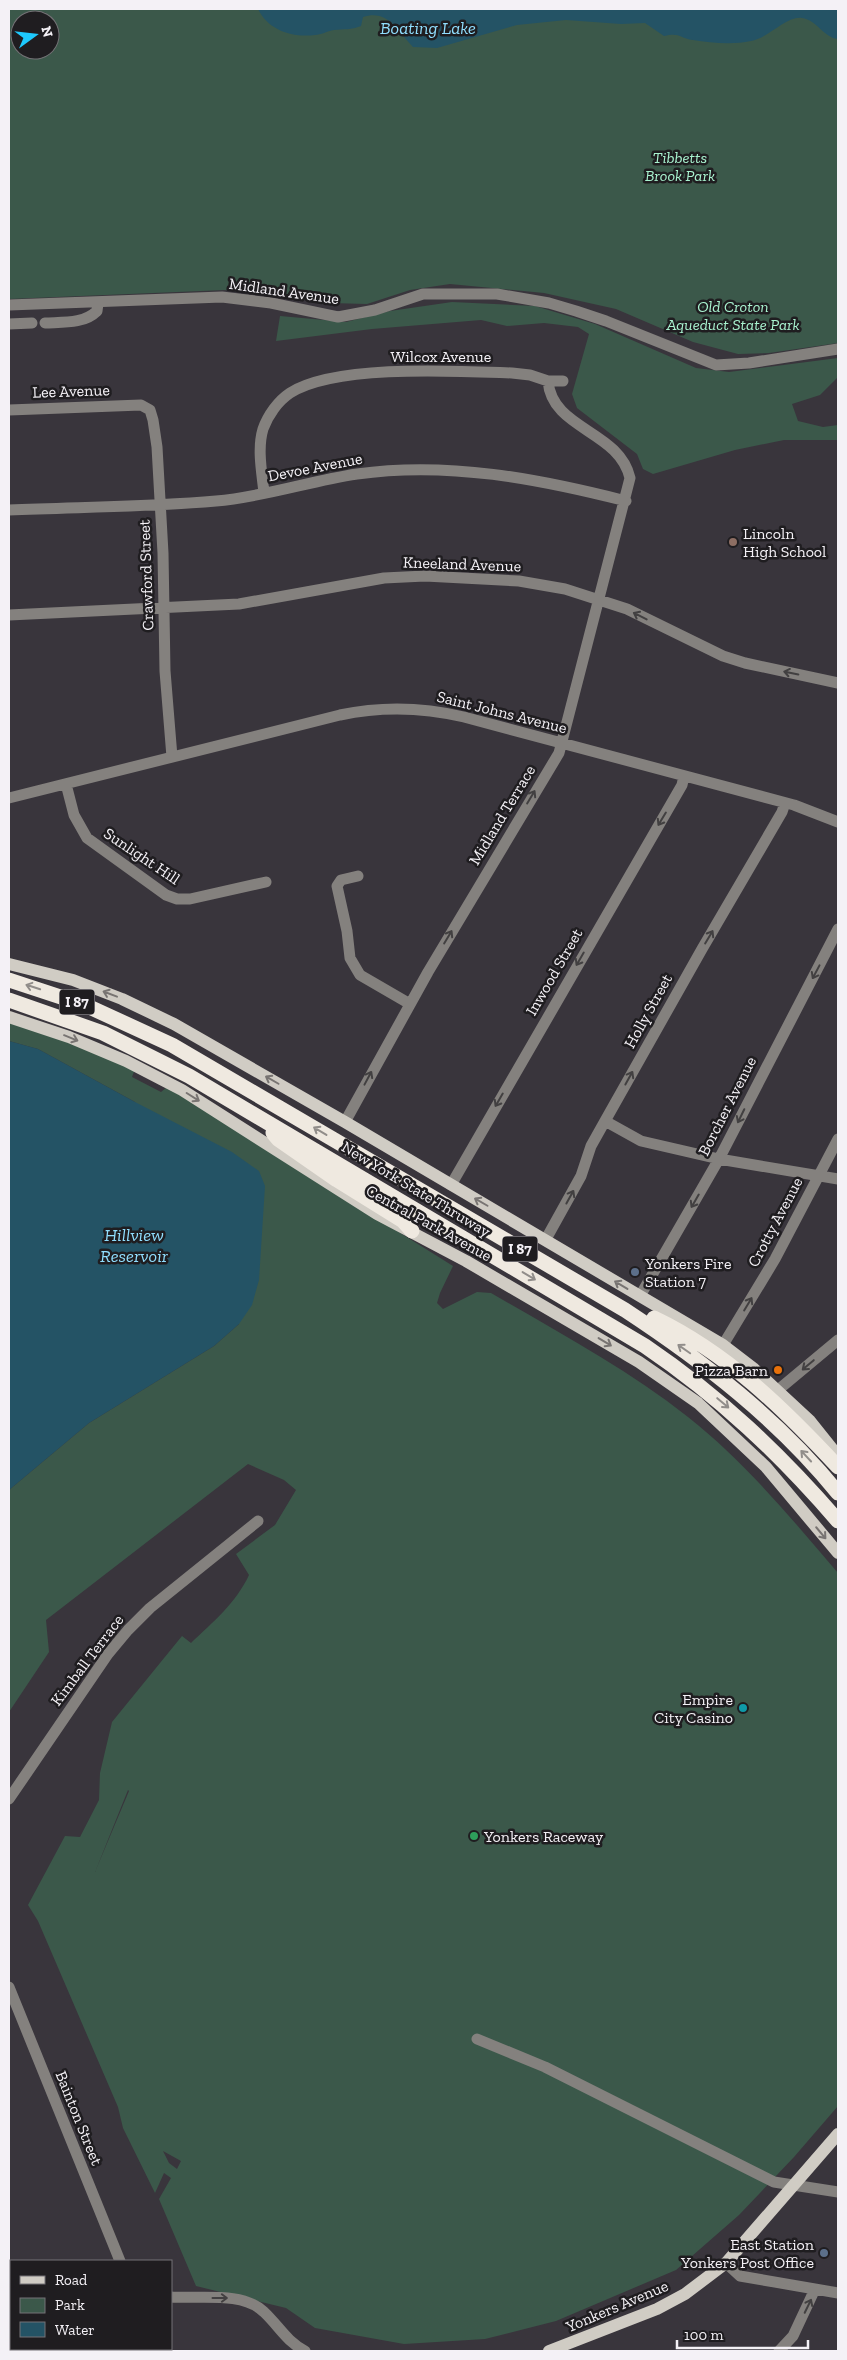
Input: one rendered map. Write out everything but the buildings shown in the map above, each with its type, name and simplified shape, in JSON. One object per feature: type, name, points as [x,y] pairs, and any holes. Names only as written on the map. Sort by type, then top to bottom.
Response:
[{"type":"highway","name":"New York State Thruway","points":[[9,980],[85,1005],[172,1045],[625,1310],[692,1355],[742,1394],[788,1437],[838,1493]]},
{"type":"highway","name":"New York State Thruway","points":[[9,1000],[73,1021],[132,1046],[261,1118],[618,1329],[671,1364],[746,1424],[792,1469],[838,1521]]},
{"type":"highway","points":[[261,1118],[278,1139],[337,1180],[402,1221],[412,1231]]},
{"type":"highway","points":[[625,1310],[655,1318],[729,1363],[785,1412],[838,1467]]},
{"type":"main road","points":[[9,964],[72,980],[122,999],[174,1024],[546,1240],[723,1346],[778,1390],[810,1421],[838,1456]]},
{"type":"main road","name":"Central Park Avenue","points":[[9,1017],[69,1037],[126,1061],[159,1078],[290,1157],[334,1188],[377,1214],[412,1231],[638,1362],[698,1403],[766,1467],[838,1553]]},
{"type":"main road","name":"Yonkers Avenue","points":[[549,2351],[656,2309],[685,2294],[726,2263],[838,2134]]},
{"type":"street","name":"Midland Avenue","points":[[9,305],[222,297],[271,303],[338,316],[375,310],[423,294],[497,294],[549,303],[591,316],[716,365],[749,363],[838,349]]},
{"type":"street","points":[[46,323],[91,318],[97,311],[98,303]]},
{"type":"street","points":[[9,324],[32,323]]},
{"type":"street","name":"Wilcox Avenue","points":[[264,494],[261,458],[263,430],[275,408],[288,394],[306,385],[320,380],[355,374],[454,372],[512,373],[530,375],[548,381],[562,381]]},
{"type":"street","points":[[548,381],[549,392],[558,407],[587,432],[609,444],[623,458],[630,478],[626,501]]},
{"type":"street","name":"Lee Avenue","points":[[9,410],[135,405]]},
{"type":"street","name":"Crawford Street","points":[[135,405],[147,406],[153,420],[164,608],[164,671],[172,757]]},
{"type":"street","name":"Devoe Avenue","points":[[9,510],[217,501],[264,494],[312,482],[359,474],[443,470],[471,471],[565,485],[626,501]]},
{"type":"street","name":"Midland Terrace","points":[[345,1122],[410,1004],[559,753],[626,501]]},
{"type":"street","name":"Kneeland Avenue","points":[[9,615],[239,604],[384,578],[426,576],[519,581],[566,589],[600,599],[723,656],[745,663],[838,683]]},
{"type":"street","name":"Saint Johns Avenue","points":[[9,798],[340,715],[382,709],[413,709],[450,714],[562,743],[785,803],[816,812],[838,822]]},
{"type":"street","name":"Inwood Street","points":[[451,1185],[682,785],[684,776]]},
{"type":"street","name":"Sunlight Hill","points":[[66,784],[74,816],[87,838],[166,895],[177,899],[190,899],[266,882]]},
{"type":"street","name":"Holly Street","points":[[546,1240],[581,1176],[591,1146],[782,812],[785,803]]},
{"type":"street","points":[[358,876],[341,880],[336,886],[347,931],[350,958],[360,975],[410,1004]]},
{"type":"street","name":"Borcher Avenue","points":[[640,1296],[719,1159],[838,929]]},
{"type":"street","points":[[605,1121],[640,1141],[719,1159],[838,1179]]},
{"type":"street","name":"Crotty Avenue","points":[[723,1346],[775,1259],[838,1139]]},
{"type":"street","points":[[778,1390],[838,1340]]},
{"type":"street","name":"Kimball Terrace","points":[[9,1799],[108,1654],[128,1630],[150,1608],[258,1521]]},
{"type":"street","name":"Bainton Street","points":[[9,1987],[120,2260]]},
{"type":"street","points":[[478,2039],[545,2067],[774,2182],[838,2192]]},
{"type":"street","points":[[726,2263],[740,2276],[838,2293]]},
{"type":"street","points":[[780,2351],[793,2336],[815,2289]]},
{"type":"street","points":[[172,2297],[236,2298],[253,2304],[263,2311],[291,2344],[305,2351]]},
{"type":"green space","name":"Tibbetts Brook Park","points":[[9,9],[838,9],[838,343],[769,353],[738,354],[693,342],[616,309],[544,293],[450,284],[410,290],[367,304],[330,303],[225,290],[9,299]]},
{"type":"green space","points":[[452,302],[535,306],[595,324],[696,368],[729,372],[838,358],[838,377],[820,395],[792,404],[798,421],[823,427],[838,425],[838,440],[784,440],[735,450],[653,474],[643,469],[637,454],[577,408],[572,394],[589,334],[578,327],[544,323],[507,326],[481,320],[372,329],[276,341],[280,316],[346,322],[390,311]]},
{"type":"green space","name":"Yonkers Raceway","points":[[9,1021],[19,1023],[135,1069],[132,1077],[161,1092],[167,1087],[453,1266],[437,1303],[443,1309],[477,1292],[491,1293],[617,1367],[665,1399],[709,1434],[767,1491],[838,1573],[838,2106],[794,2157],[739,2215],[676,2270],[556,2321],[485,2339],[404,2344],[315,2328],[286,2308],[196,2286],[159,2199],[171,2178],[164,2173],[155,2193],[123,2128],[118,2107],[38,1921],[28,1905],[65,1836],[80,1837],[99,1800],[100,1773],[112,1722],[182,1636],[191,1643],[231,1603],[249,1575],[236,1554],[275,1525],[296,1490],[284,1480],[248,1464],[46,1620],[49,1652],[9,1712],[9,1490],[89,1423],[214,1346],[239,1324],[135,1102],[38,1049],[9,1041]],"holes":[[[128,1790],[129,1791],[95,1872]],[[163,2151],[181,2161],[177,2169],[169,2163]]]},
{"type":"water","name":"Boating Lake","points":[[258,9],[838,9],[838,39],[829,36],[812,22],[802,18],[790,20],[758,39],[729,43],[693,40],[677,35],[664,36],[645,23],[621,24],[566,20],[517,25],[437,48],[413,47],[397,28],[386,18],[379,16],[363,17],[361,26],[354,28],[306,36],[289,34],[274,27],[262,16]]},
{"type":"water","name":"Hillview Reservoir","points":[[9,1041],[38,1049],[232,1152],[259,1171],[265,1186],[259,1280],[252,1305],[239,1324],[214,1346],[89,1423],[9,1490]]},
{"type":"place","name":"Lincoln High School","points":[[733,542]]},
{"type":"place","name":"Yonkers Fire Station 7","points":[[635,1272]]},
{"type":"place","name":"Pizza Barn","points":[[778,1370]]},
{"type":"place","name":"Empire City Casino","points":[[743,1708]]},
{"type":"place","name":"Yonkers Raceway","points":[[474,1836]]},
{"type":"place","name":"East Station Yonkers Post Office","points":[[824,2253]]},
{"type":"park label","name":"Old Croton Aqueduct State Park","points":[[733,315]]}]
